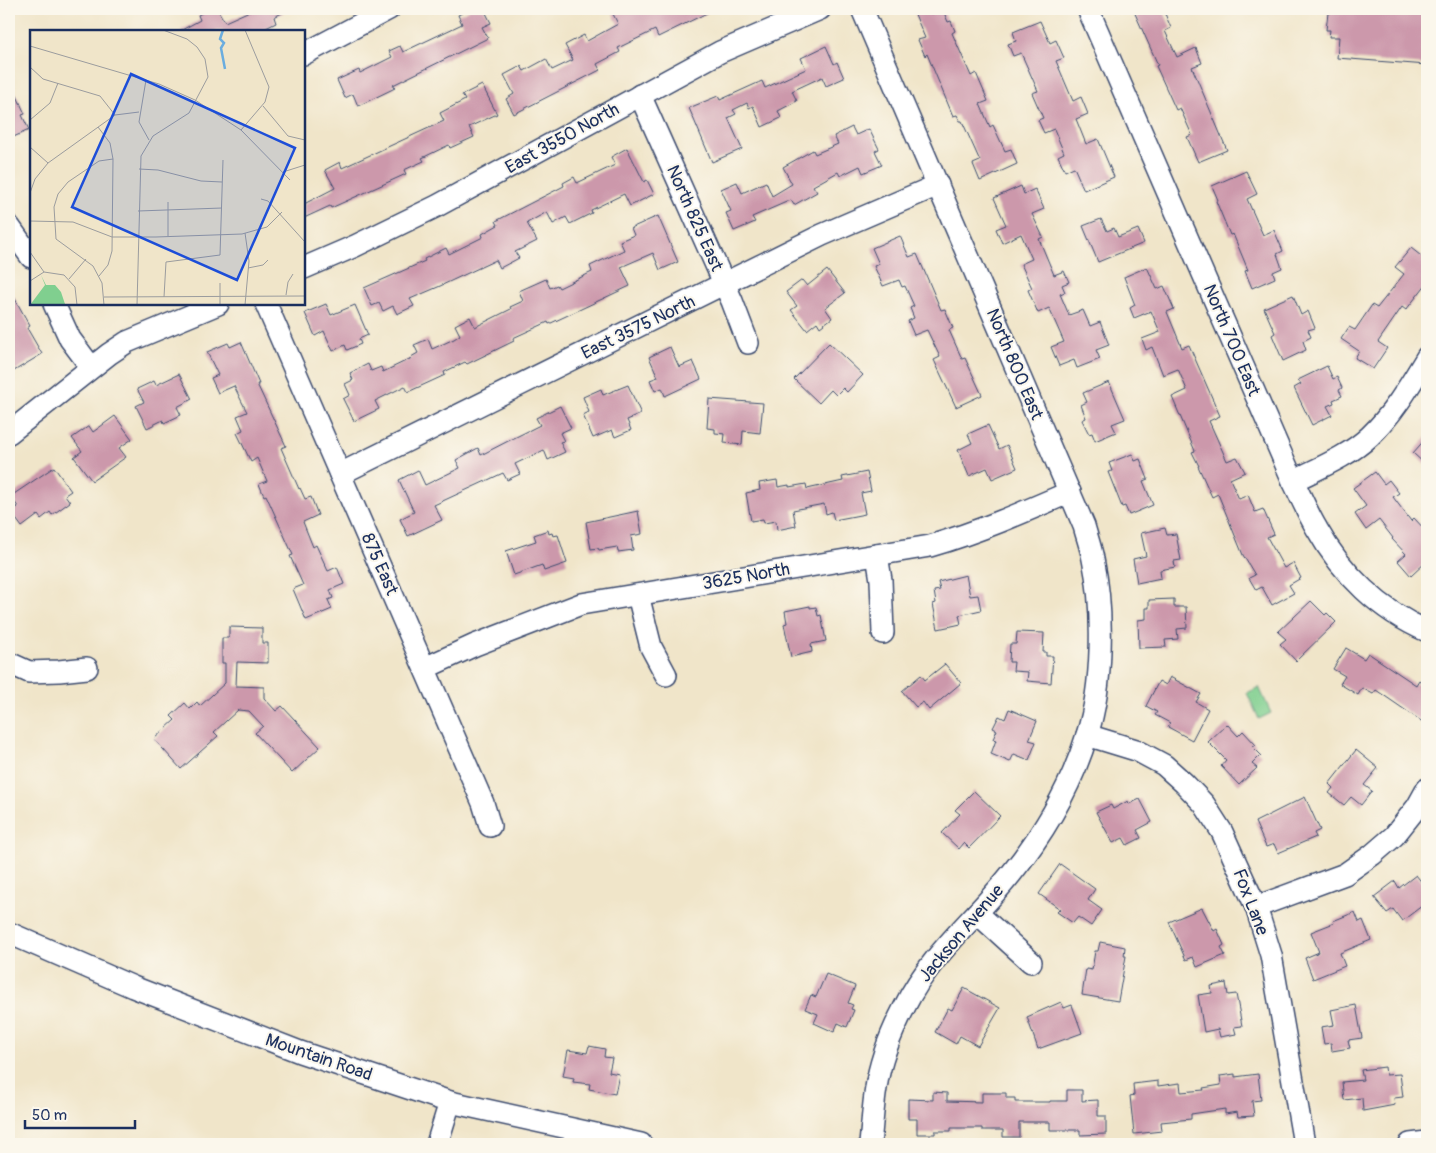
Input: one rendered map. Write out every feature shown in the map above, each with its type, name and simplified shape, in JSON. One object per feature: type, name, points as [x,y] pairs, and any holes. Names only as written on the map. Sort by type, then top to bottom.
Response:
[{"type":"street","points":[[305,53],[389,9]]},
{"type":"street","name":"East 3550 North","points":[[305,268],[364,242],[429,210],[720,52],[820,9]]},
{"type":"street","name":"North 800 East","points":[[862,9],[1084,526],[1093,559],[1098,590],[1100,628],[1096,696],[1088,735]]},
{"type":"street","name":"North 700 East","points":[[1088,9],[1293,481],[1317,529],[1336,558],[1361,587],[1384,607],[1408,623],[1427,631]]},
{"type":"street","name":"North 825 East","points":[[640,95],[732,301],[748,343]]},
{"type":"street","name":"East 3575 North","points":[[340,474],[822,235],[938,184]]},
{"type":"street","points":[[9,226],[30,257]]},
{"type":"street","points":[[54,305],[70,339],[91,367]]},
{"type":"street","points":[[9,433],[91,367],[127,342],[216,305]]},
{"type":"street","name":"875 East","points":[[266,305],[483,803],[490,826]]},
{"type":"street","points":[[1293,481],[1351,450],[1369,437],[1385,421],[1400,401],[1427,358]]},
{"type":"street","name":"3625 North","points":[[425,668],[475,645],[581,604],[930,546],[964,536],[1070,492]]},
{"type":"street","points":[[877,555],[881,580],[883,634]]},
{"type":"street","points":[[638,595],[651,647],[666,675]]},
{"type":"street","points":[[9,663],[29,672],[87,668]]},
{"type":"street","name":"Fox Lane","points":[[1088,735],[1136,750],[1164,765],[1204,804],[1222,832],[1256,908],[1271,955],[1304,1144]]},
{"type":"street","name":"Jackson Avenue","points":[[870,1144],[876,1087],[893,1030],[919,980],[1011,874],[1038,838],[1060,797],[1088,735]]},
{"type":"street","points":[[1256,908],[1344,874],[1372,855],[1422,811],[1427,789]]},
{"type":"street","points":[[977,913],[1031,962]]},
{"type":"street","name":"Mountain Road","points":[[10,936],[133,987],[300,1052],[450,1102],[641,1144]]},
{"type":"street","points":[[437,1144],[450,1102]]},
{"type":"street","points":[[1410,1144],[1427,1142]]},
{"type":"green space","points":[[1259,687],[1271,713],[1259,719],[1247,693]]},
{"type":"building","points":[[209,9],[217,9],[225,22],[254,9],[290,9],[274,17],[276,23],[262,30],[182,30],[200,20],[198,15]]},
{"type":"building","points":[[470,9],[484,9],[491,23],[482,27],[488,38],[393,85],[395,88],[358,106],[353,94],[345,98],[337,80],[359,70],[360,73],[392,57],[389,51],[400,46],[403,52],[462,24],[458,15]]},
{"type":"building","points":[[623,9],[715,9],[658,37],[655,30],[618,48],[620,52],[597,64],[600,70],[514,114],[506,99],[514,94],[504,75],[521,66],[524,71],[546,59],[552,70],[573,60],[565,45],[584,35],[587,41],[618,24],[613,14]]},
{"type":"building","points":[[930,9],[932,14],[943,10],[948,22],[951,21],[955,31],[952,33],[971,76],[976,73],[988,101],[980,104],[990,127],[993,125],[1005,151],[1011,149],[1017,164],[980,181],[973,164],[980,161],[962,121],[960,121],[957,115],[953,116],[927,54],[925,56],[918,40],[925,38],[914,12]]},
{"type":"building","points":[[1133,9],[1163,9],[1171,28],[1165,31],[1177,57],[1196,48],[1202,63],[1192,67],[1227,150],[1198,162],[1187,137],[1192,135],[1180,108],[1176,110]]},
{"type":"building","points":[[1332,9],[1427,9],[1427,65],[1337,58],[1339,37],[1329,37],[1330,30],[1326,30],[1328,13],[1331,13]]},
{"type":"building","points":[[1040,21],[1050,43],[1056,40],[1064,58],[1056,61],[1073,101],[1081,97],[1088,114],[1076,119],[1086,144],[1098,139],[1114,177],[1084,190],[1074,167],[1065,171],[1058,156],[1064,153],[1054,129],[1044,133],[1038,120],[1043,118],[1032,93],[1038,91],[1021,53],[1013,56],[1008,44],[1016,41],[1013,32]]},
{"type":"building","points":[[826,46],[834,64],[837,62],[844,78],[826,86],[822,77],[792,91],[797,101],[778,111],[781,118],[762,127],[753,106],[749,108],[747,103],[733,110],[736,114],[728,118],[742,149],[712,162],[689,108],[718,96],[720,100],[762,81],[765,88],[806,69],[801,58]]},
{"type":"building","points":[[9,78],[25,114],[22,115],[29,130],[9,139]]},
{"type":"building","points":[[482,85],[497,114],[469,127],[474,137],[450,148],[449,145],[422,158],[424,161],[404,170],[406,174],[331,208],[330,206],[305,218],[305,203],[335,188],[325,170],[340,162],[342,168],[444,121],[440,113],[465,100],[462,95]]},
{"type":"building","points":[[852,127],[856,135],[869,129],[879,149],[875,151],[882,165],[863,173],[860,166],[840,176],[838,172],[813,186],[817,192],[794,205],[791,200],[752,217],[755,222],[734,231],[726,213],[731,211],[721,189],[737,182],[742,193],[766,182],[772,196],[792,184],[783,167],[813,150],[815,154],[838,144],[834,136]]},
{"type":"building","points":[[627,148],[644,182],[647,180],[654,194],[630,206],[624,194],[591,210],[592,213],[570,224],[566,217],[553,224],[547,212],[527,223],[537,241],[515,252],[519,258],[500,268],[496,260],[410,299],[414,306],[397,314],[393,306],[383,311],[379,303],[372,306],[364,288],[425,261],[424,259],[446,248],[449,254],[483,237],[482,234],[498,225],[496,221],[564,186],[563,183],[574,177],[577,183],[615,165],[611,157]]},
{"type":"building","points":[[1246,171],[1257,194],[1247,199],[1263,235],[1274,230],[1283,251],[1277,254],[1282,268],[1273,272],[1275,278],[1252,288],[1245,271],[1248,270],[1233,234],[1230,235],[1212,186]]},
{"type":"building","points":[[1021,186],[1024,194],[1035,189],[1044,209],[1032,214],[1043,237],[1039,239],[1054,275],[1064,271],[1069,282],[1062,285],[1065,292],[1060,294],[1069,315],[1083,310],[1090,326],[1100,322],[1109,345],[1096,350],[1100,359],[1077,368],[1074,360],[1059,366],[1051,347],[1064,342],[1049,308],[1038,313],[1028,290],[1032,288],[1021,264],[1032,259],[1021,234],[1002,243],[996,229],[1006,225],[994,198]]},
{"type":"building","points":[[658,216],[678,262],[660,270],[653,253],[621,267],[630,286],[549,324],[548,322],[513,338],[514,341],[467,364],[465,362],[444,372],[445,375],[408,392],[405,386],[375,401],[379,409],[354,421],[343,399],[350,395],[345,384],[353,380],[350,373],[368,364],[371,371],[381,367],[383,372],[412,358],[418,353],[414,345],[428,339],[432,349],[454,339],[460,335],[455,325],[470,317],[475,327],[511,309],[510,307],[523,301],[519,291],[546,279],[550,288],[557,285],[559,288],[592,272],[590,266],[624,250],[620,241],[634,235],[631,228]]},
{"type":"building","points":[[1101,219],[1107,231],[1114,228],[1118,237],[1138,229],[1144,243],[1098,262],[1083,226]]},
{"type":"building","points":[[900,236],[909,257],[917,254],[941,310],[945,309],[953,328],[949,330],[962,359],[965,358],[982,395],[956,407],[934,360],[940,357],[927,330],[914,335],[908,321],[914,318],[910,308],[914,306],[905,286],[902,287],[899,280],[883,286],[874,266],[879,264],[872,248]]},
{"type":"building","points":[[1411,248],[1425,259],[1423,262],[1427,266],[1427,283],[1406,310],[1402,307],[1378,342],[1387,348],[1373,369],[1355,358],[1359,351],[1341,339],[1349,327],[1355,330],[1372,305],[1377,308],[1404,274],[1395,267]]},
{"type":"building","points":[[1147,267],[1157,289],[1164,286],[1174,309],[1167,312],[1182,348],[1189,345],[1220,416],[1209,421],[1227,461],[1237,457],[1245,472],[1230,479],[1239,499],[1248,495],[1255,512],[1263,509],[1274,534],[1267,537],[1284,568],[1293,563],[1301,578],[1289,585],[1294,593],[1272,605],[1262,587],[1256,590],[1249,578],[1255,575],[1243,555],[1218,494],[1212,497],[1192,452],[1195,451],[1172,397],[1187,390],[1178,369],[1163,375],[1152,347],[1146,350],[1142,339],[1160,332],[1151,311],[1134,318],[1130,308],[1135,305],[1124,277]]},
{"type":"building","points":[[827,270],[845,293],[825,308],[832,318],[820,327],[817,322],[807,330],[791,310],[797,306],[786,292],[802,280],[807,286]]},
{"type":"building","points":[[9,288],[30,326],[27,328],[42,354],[9,374]]},
{"type":"building","points":[[1293,295],[1301,315],[1308,311],[1315,328],[1308,330],[1311,337],[1303,341],[1306,350],[1283,361],[1272,335],[1275,333],[1264,308]]},
{"type":"building","points":[[326,304],[331,315],[355,305],[368,335],[359,339],[361,344],[347,350],[345,345],[333,351],[324,331],[315,336],[305,313]]},
{"type":"building","points":[[241,342],[259,384],[257,384],[286,446],[281,448],[299,489],[305,499],[311,497],[318,515],[303,522],[313,547],[316,545],[328,571],[337,567],[344,584],[330,590],[333,598],[328,600],[332,609],[306,620],[293,589],[303,585],[290,556],[293,555],[266,495],[264,496],[259,484],[267,481],[257,458],[251,462],[237,433],[243,430],[237,416],[247,412],[234,386],[218,393],[211,378],[218,375],[207,352],[228,343],[230,347]]},
{"type":"building","points":[[829,343],[863,375],[847,392],[843,388],[836,395],[831,390],[819,403],[794,379]]},
{"type":"building","points":[[670,347],[679,367],[693,361],[701,379],[665,396],[662,388],[655,391],[650,380],[658,377],[649,357]]},
{"type":"building","points":[[1327,366],[1333,379],[1337,377],[1342,388],[1339,390],[1342,396],[1333,400],[1334,403],[1327,406],[1332,415],[1312,425],[1294,388],[1301,384],[1298,380]]},
{"type":"building","points":[[179,374],[192,399],[177,407],[181,415],[164,423],[163,420],[147,428],[136,406],[144,402],[137,389],[154,381],[156,385]]},
{"type":"building","points":[[1109,382],[1125,419],[1112,424],[1116,432],[1095,441],[1092,433],[1089,434],[1082,420],[1086,418],[1081,405],[1087,402],[1083,393]]},
{"type":"building","points":[[628,385],[641,414],[627,420],[631,430],[615,437],[612,430],[593,438],[583,415],[589,412],[583,397],[601,389],[603,395]]},
{"type":"building","points":[[709,399],[763,403],[760,433],[743,431],[742,445],[724,443],[725,434],[715,433],[715,429],[707,428]]},
{"type":"building","points":[[560,406],[571,428],[560,433],[564,441],[560,442],[565,452],[548,460],[544,450],[515,464],[520,474],[507,480],[503,473],[434,505],[442,520],[408,536],[400,519],[414,512],[399,480],[418,470],[425,485],[460,468],[456,460],[478,448],[481,455],[540,425],[536,418]]},
{"type":"building","points":[[115,416],[132,439],[119,448],[126,457],[92,481],[74,457],[82,451],[72,438],[89,426],[93,432]]},
{"type":"building","points":[[988,425],[999,449],[1007,445],[1017,468],[992,479],[987,468],[969,476],[958,450],[972,443],[968,434]]},
{"type":"building","points":[[1427,437],[1427,466],[1413,453]]},
{"type":"building","points":[[1132,454],[1135,461],[1140,459],[1148,479],[1143,481],[1153,505],[1129,515],[1125,506],[1122,507],[1108,472],[1112,471],[1109,463]]},
{"type":"building","points":[[54,467],[71,491],[65,495],[70,502],[52,515],[50,512],[41,519],[38,515],[22,527],[11,512],[18,507],[11,496]]},
{"type":"building","points":[[867,472],[871,491],[861,493],[865,514],[834,520],[832,512],[826,514],[824,504],[793,510],[796,526],[777,530],[776,521],[764,523],[763,519],[751,521],[746,493],[760,490],[759,483],[777,480],[778,487],[806,484],[807,489],[843,481],[842,477]]},
{"type":"building","points":[[1375,472],[1384,484],[1389,480],[1399,493],[1393,497],[1411,521],[1414,518],[1427,532],[1427,561],[1411,576],[1398,561],[1406,554],[1392,539],[1379,520],[1366,530],[1355,514],[1366,506],[1353,488]]},
{"type":"building","points":[[638,511],[642,534],[631,536],[633,550],[618,552],[617,547],[599,550],[598,548],[591,549],[586,522]]},
{"type":"building","points":[[1165,528],[1167,535],[1176,534],[1181,560],[1174,561],[1175,567],[1160,570],[1161,578],[1137,583],[1133,559],[1146,556],[1141,533]]},
{"type":"building","points":[[548,530],[549,534],[552,533],[553,536],[558,535],[567,563],[544,571],[542,565],[514,575],[506,551],[536,541],[534,535]]},
{"type":"building","points":[[966,575],[970,596],[978,595],[981,610],[959,615],[961,624],[938,629],[933,604],[936,603],[934,591],[940,590],[938,582]]},
{"type":"building","points":[[1174,599],[1174,607],[1186,607],[1187,628],[1177,629],[1178,639],[1165,640],[1166,647],[1139,648],[1138,620],[1146,619],[1146,608],[1149,608],[1149,600]]},
{"type":"building","points":[[1311,601],[1325,615],[1327,613],[1336,622],[1296,661],[1280,644],[1286,639],[1278,632]]},
{"type":"building","points":[[810,606],[810,608],[816,607],[818,616],[821,615],[826,641],[811,644],[812,652],[791,657],[784,624],[787,623],[785,611]]},
{"type":"building","points":[[229,627],[262,628],[262,643],[268,643],[268,663],[237,662],[236,686],[264,687],[264,698],[276,711],[282,706],[320,747],[292,773],[255,733],[263,726],[249,711],[238,710],[214,732],[218,736],[181,769],[154,739],[175,720],[171,716],[185,703],[190,709],[197,702],[200,706],[225,683],[225,663],[222,663],[222,638],[229,638]]},
{"type":"building","points":[[1017,632],[1044,633],[1043,652],[1046,652],[1046,656],[1053,656],[1051,683],[1027,681],[1028,672],[1013,671],[1014,662],[1009,662],[1010,644],[1016,644]]},
{"type":"building","points":[[1346,648],[1364,659],[1368,653],[1416,685],[1419,680],[1427,686],[1427,725],[1376,690],[1373,694],[1362,688],[1358,695],[1340,684],[1345,676],[1333,669]]},
{"type":"building","points":[[945,664],[961,683],[929,710],[923,702],[916,707],[902,691],[921,675],[925,680]]},
{"type":"building","points":[[1170,677],[1201,694],[1196,702],[1208,709],[1192,740],[1168,727],[1170,723],[1155,715],[1157,712],[1146,706],[1159,681],[1166,685]]},
{"type":"building","points":[[1009,709],[1037,721],[1029,740],[1036,742],[1029,760],[1014,754],[1010,762],[991,754],[996,740],[993,739],[997,730],[993,728],[999,716],[1005,719]]},
{"type":"building","points":[[1227,724],[1238,736],[1243,731],[1256,745],[1253,747],[1261,755],[1252,764],[1257,768],[1239,785],[1221,766],[1226,760],[1208,742]]},
{"type":"building","points":[[1356,750],[1378,768],[1364,785],[1372,791],[1361,805],[1351,797],[1344,805],[1329,793],[1333,788],[1329,784]]},
{"type":"building","points":[[974,791],[1000,816],[969,848],[964,843],[959,849],[942,833],[960,814],[955,810]]},
{"type":"building","points":[[1305,797],[1320,830],[1314,833],[1316,837],[1278,853],[1274,844],[1266,847],[1255,822]]},
{"type":"building","points":[[1140,799],[1152,822],[1137,830],[1141,838],[1127,845],[1123,838],[1113,843],[1096,812],[1111,805],[1113,809],[1128,801],[1129,804]]},
{"type":"building","points":[[1060,864],[1095,889],[1088,900],[1102,910],[1091,926],[1078,917],[1073,923],[1057,912],[1060,909],[1039,894]]},
{"type":"building","points":[[1416,875],[1427,889],[1427,902],[1402,921],[1393,909],[1387,913],[1374,897],[1395,881],[1399,888]]},
{"type":"building","points":[[1202,908],[1214,931],[1217,929],[1224,945],[1221,947],[1225,955],[1197,967],[1193,957],[1186,960],[1169,922]]},
{"type":"building","points":[[1355,912],[1359,922],[1363,920],[1371,940],[1340,953],[1345,966],[1313,979],[1305,958],[1319,952],[1311,932]]},
{"type":"building","points":[[1100,942],[1125,947],[1124,956],[1126,956],[1118,1001],[1082,995],[1086,969],[1092,970],[1095,951],[1098,951]]},
{"type":"building","points":[[826,974],[855,986],[848,1003],[853,1005],[851,1009],[854,1010],[847,1027],[838,1023],[834,1032],[814,1023],[818,1014],[805,1009],[811,995],[816,997]]},
{"type":"building","points":[[1226,983],[1228,995],[1236,994],[1242,1026],[1234,1027],[1236,1034],[1220,1037],[1218,1029],[1204,1032],[1198,995],[1212,993],[1211,986]]},
{"type":"building","points":[[964,988],[1000,1008],[978,1046],[960,1036],[956,1044],[935,1032],[948,1008],[952,1010]]},
{"type":"building","points":[[1061,1002],[1064,1008],[1072,1005],[1082,1033],[1038,1049],[1027,1017]]},
{"type":"building","points":[[1356,1005],[1362,1038],[1348,1040],[1350,1048],[1332,1051],[1331,1043],[1324,1044],[1321,1027],[1334,1025],[1331,1010]]},
{"type":"building","points":[[589,1046],[605,1049],[604,1057],[612,1058],[609,1072],[619,1074],[615,1094],[589,1089],[590,1084],[573,1082],[574,1078],[563,1076],[568,1050],[587,1053]]},
{"type":"building","points":[[1385,1067],[1386,1075],[1400,1074],[1403,1097],[1394,1098],[1395,1105],[1363,1111],[1362,1098],[1344,1100],[1342,1082],[1363,1080],[1361,1070]]},
{"type":"building","points":[[1235,1074],[1235,1077],[1258,1074],[1261,1100],[1252,1101],[1254,1116],[1238,1117],[1237,1112],[1225,1114],[1225,1109],[1191,1114],[1191,1119],[1161,1122],[1162,1131],[1134,1134],[1130,1096],[1134,1095],[1133,1084],[1158,1081],[1158,1086],[1180,1083],[1181,1092],[1204,1090],[1203,1088],[1221,1085],[1220,1076]]},
{"type":"building","points":[[1067,1090],[1082,1090],[1082,1101],[1098,1100],[1098,1116],[1106,1116],[1106,1134],[1080,1135],[1080,1130],[1050,1130],[1050,1122],[1019,1122],[1019,1137],[1003,1137],[1003,1130],[982,1130],[982,1128],[951,1128],[951,1131],[935,1131],[935,1134],[917,1134],[917,1119],[908,1119],[908,1099],[933,1100],[933,1092],[947,1093],[947,1101],[982,1102],[982,1093],[1006,1093],[1006,1098],[1015,1098],[1015,1102],[1050,1102],[1067,1101]]}]
